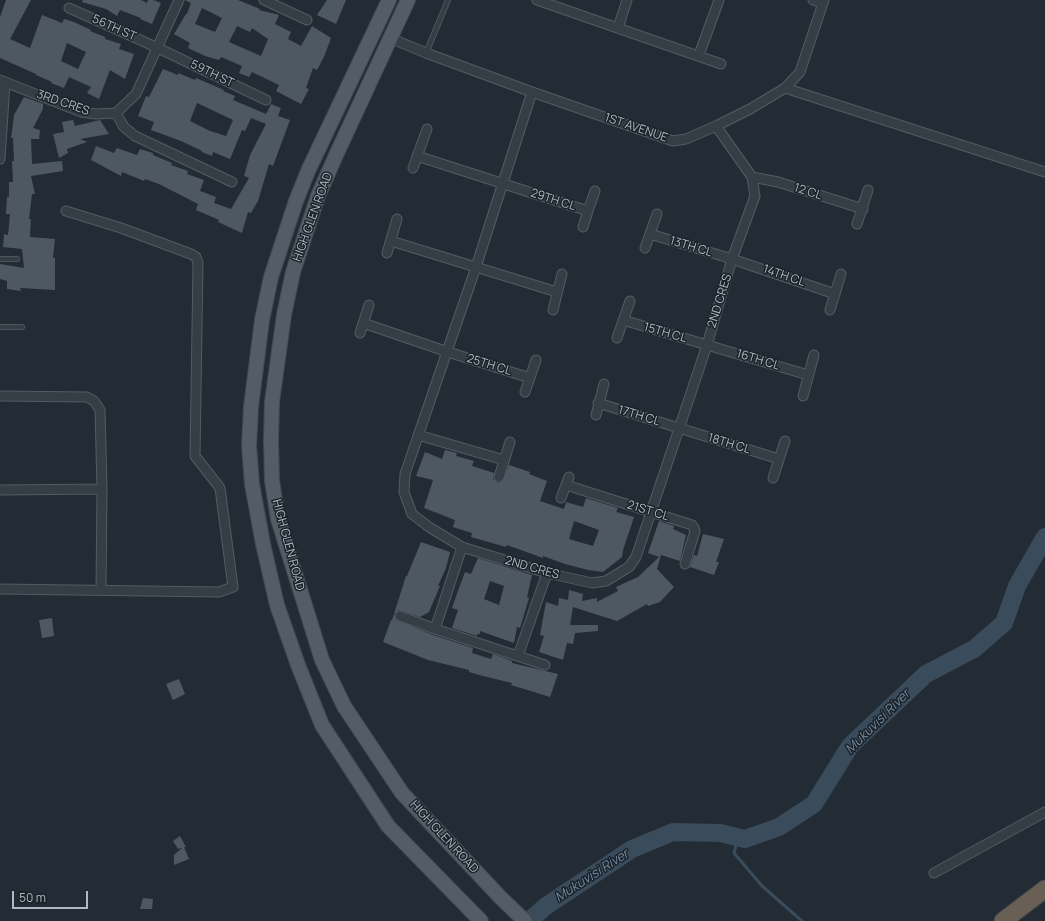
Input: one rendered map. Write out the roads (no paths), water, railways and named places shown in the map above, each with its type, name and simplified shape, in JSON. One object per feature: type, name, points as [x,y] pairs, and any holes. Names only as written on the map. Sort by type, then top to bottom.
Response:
[{"type":"highway","points":[[1003,921],[1045,889]]},
{"type":"main road","name":"HIGH GLEN ROAD","points":[[389,0],[308,171],[296,201],[271,277],[262,320],[251,407],[250,446],[252,484],[263,544],[277,605],[298,665],[322,726],[388,826],[479,920]]},
{"type":"main road","name":"HIGH GLEN ROAD","points":[[408,0],[318,196],[293,272],[284,316],[272,402],[272,481],[278,519],[322,660],[344,706],[402,793],[501,898],[525,921]]},
{"type":"street","points":[[179,0],[136,94],[116,113],[124,127],[135,136],[232,182]]},
{"type":"street","points":[[264,0],[307,20]]},
{"type":"street","points":[[536,0],[699,55],[721,64]]},
{"type":"street","points":[[618,28],[627,0]]},
{"type":"street","points":[[699,55],[719,0]]},
{"type":"street","points":[[813,0],[823,2]]},
{"type":"street","name":"1ST AVENUE","points":[[390,38],[426,53],[532,92],[673,141],[686,139],[716,126],[750,109],[786,88],[800,72],[823,2]]},
{"type":"street","name":"56TH ST","points":[[69,8],[158,48]]},
{"type":"street","name":"59TH ST","points":[[158,48],[266,100]]},
{"type":"street","points":[[0,158],[2,81]]},
{"type":"street","name":"3RD CRES","points":[[2,81],[81,112],[96,114],[116,113]]},
{"type":"street","points":[[786,88],[1045,172]]},
{"type":"street","name":"2ND CRES","points":[[532,92],[448,352],[405,474],[404,492],[412,514],[429,527],[462,547],[547,573],[592,583],[606,581],[629,567],[636,557],[707,345],[732,259],[755,196],[752,177],[716,126]]},
{"type":"street","points":[[413,168],[427,129]]},
{"type":"street","name":"29TH CL","points":[[417,156],[588,211],[583,227]]},
{"type":"street","name":"12 CL","points":[[752,177],[778,182],[863,209]]},
{"type":"street","points":[[588,211],[595,190]]},
{"type":"street","points":[[857,224],[868,190]]},
{"type":"street","points":[[0,588],[218,592],[233,587],[220,488],[195,456],[198,263],[196,257],[121,228],[66,211]]},
{"type":"street","points":[[645,248],[656,214]]},
{"type":"street","points":[[387,253],[398,219]]},
{"type":"street","name":"13TH CL","points":[[650,234],[732,259]]},
{"type":"street","points":[[391,241],[558,292]]},
{"type":"street","name":"14TH CL","points":[[732,259],[835,294]]},
{"type":"street","points":[[553,310],[562,274]]},
{"type":"street","points":[[830,310],[840,274]]},
{"type":"street","points":[[618,338],[630,301]]},
{"type":"street","points":[[360,333],[369,305]]},
{"type":"street","name":"15TH CL","points":[[624,320],[707,345]]},
{"type":"street","name":"25TH CL","points":[[364,322],[448,352],[530,378]]},
{"type":"street","name":"16TH CL","points":[[707,345],[808,375]]},
{"type":"street","points":[[803,396],[814,355]]},
{"type":"street","points":[[525,392],[536,360]]},
{"type":"street","points":[[596,415],[604,384]]},
{"type":"street","points":[[0,396],[87,397],[94,401],[100,410],[102,489],[101,589]]},
{"type":"street","name":"17TH CL","points":[[598,403],[679,428]]},
{"type":"street","name":"18TH CL","points":[[679,428],[779,459]]},
{"type":"street","points":[[418,435],[504,460]]},
{"type":"street","points":[[773,478],[785,441]]},
{"type":"street","points":[[498,477],[510,442]]},
{"type":"street","name":"21ST CL","points":[[561,498],[567,481],[650,512],[692,525],[695,531],[685,564]]},
{"type":"street","points":[[0,490],[102,489]]},
{"type":"street","points":[[435,630],[462,547]]},
{"type":"street","points":[[518,656],[547,573]]},
{"type":"street","points":[[400,616],[435,630],[545,665]]},
{"type":"street","points":[[934,873],[1045,812]]},
{"type":"lane","points":[[426,53],[448,0]]},
{"type":"lane","points":[[0,259],[17,259]]},
{"type":"lane","points":[[0,327],[22,327]]},
{"type":"waterway","name":"Mukuvisi River","points":[[529,921],[546,906],[632,849],[673,832],[720,833],[745,839],[779,827],[814,804],[850,746],[926,674],[974,649],[1004,623],[1017,586],[1045,537]]},
{"type":"waterway","points":[[738,838],[734,853],[762,886],[802,921]]}]
